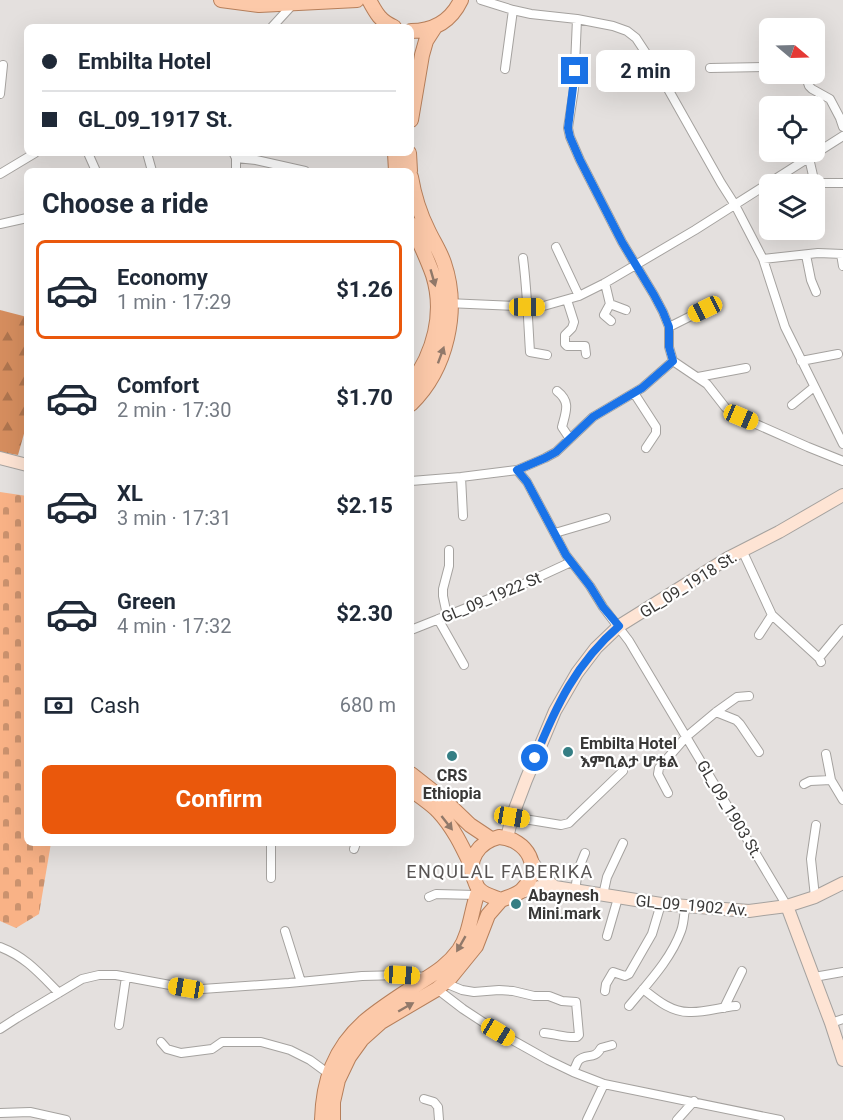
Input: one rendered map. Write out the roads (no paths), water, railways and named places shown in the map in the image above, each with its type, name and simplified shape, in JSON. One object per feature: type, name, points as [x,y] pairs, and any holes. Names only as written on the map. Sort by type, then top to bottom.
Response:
[{"type":"main road","points":[[221,0],[259,5],[295,1],[357,0]]},
{"type":"main road","points":[[369,0],[374,10],[387,24]]},
{"type":"main road","points":[[414,31],[424,31],[447,20],[457,9],[461,0]]},
{"type":"main road","points":[[414,102],[422,55],[426,41],[435,27]]},
{"type":"main road","points":[[414,188],[421,213],[444,263],[450,283],[429,353],[414,380]]},
{"type":"main road","points":[[414,231],[445,303],[447,334],[430,381],[414,401]]},
{"type":"main road","points":[[0,458],[24,464]]},
{"type":"main road","name":"GL_09_1918 St.","points":[[507,838],[512,817],[544,735],[563,696],[596,648],[619,626],[742,550],[779,532],[843,495]]},
{"type":"main road","points":[[414,776],[444,800],[470,825],[490,839]]},
{"type":"main road","points":[[414,792],[445,819],[460,841],[471,865]]},
{"type":"main road","points":[[437,983],[449,961],[464,941],[477,892],[471,865],[477,849],[483,843],[499,837],[515,840],[522,845],[542,876],[555,887]]},
{"type":"main road","points":[[333,1120],[333,1102],[338,1080],[349,1057],[362,1040],[381,1022],[457,971],[476,946],[488,915],[501,900],[521,892],[530,878],[531,860]]},
{"type":"main road","name":"GL_09_1902 Av.","points":[[521,892],[539,887],[555,887],[685,907],[749,911],[787,906],[815,897],[843,883]]},
{"type":"main road","points":[[477,892],[501,900]]},
{"type":"main road","points":[[787,906],[814,977],[837,1021],[843,1060]]},
{"type":"main road","points":[[322,1120],[324,1092],[329,1074],[334,1061],[348,1039],[364,1022],[418,984],[437,983]]},
{"type":"street","points":[[481,0],[531,14],[613,26],[636,38],[659,73],[735,205],[763,259],[782,320],[843,444]]},
{"type":"street","points":[[275,24],[295,1]]},
{"type":"street","points":[[505,69],[513,10]]},
{"type":"street","points":[[577,19],[575,71],[568,128],[570,137],[604,207],[654,295],[669,327],[669,347],[673,361],[707,384],[731,413],[843,461]]},
{"type":"street","points":[[0,94],[3,65]]},
{"type":"street","points":[[710,68],[759,67]]},
{"type":"street","points":[[808,84],[812,89],[830,100],[843,127]]},
{"type":"street","points":[[825,148],[843,136]]},
{"type":"street","points":[[0,174],[29,156]]},
{"type":"street","points":[[239,156],[292,168]]},
{"type":"street","points":[[445,303],[540,307],[579,296],[605,283],[803,162]]},
{"type":"street","points":[[825,183],[843,183]]},
{"type":"street","points":[[0,224],[24,219]]},
{"type":"street","points":[[556,247],[579,296]]},
{"type":"street","points":[[763,259],[818,253],[842,254],[843,266]]},
{"type":"street","points":[[806,255],[816,292]]},
{"type":"street","points":[[523,258],[530,352],[547,355]]},
{"type":"street","points":[[605,283],[610,303],[604,315],[610,321]]},
{"type":"street","points":[[567,300],[574,322],[565,335],[565,344],[585,346],[586,354]]},
{"type":"street","points":[[610,303],[626,310]]},
{"type":"street","points":[[669,327],[705,309]]},
{"type":"street","points":[[801,361],[838,354]]},
{"type":"street","points":[[414,480],[517,470],[545,458],[556,452],[593,417],[642,388],[673,361]]},
{"type":"street","points":[[698,377],[746,368]]},
{"type":"street","points":[[792,405],[814,387]]},
{"type":"street","points":[[557,391],[562,394],[566,404],[562,427],[570,439]]},
{"type":"street","points":[[634,393],[656,427],[656,433],[646,448]]},
{"type":"street","name":"GL_09_1903 St.","points":[[517,470],[527,482],[561,547],[629,641],[787,906]]},
{"type":"street","points":[[461,477],[463,516]]},
{"type":"street","points":[[555,533],[606,518]]},
{"type":"street","points":[[447,615],[443,589],[449,566],[449,550]]},
{"type":"street","points":[[742,550],[772,615],[820,660],[843,629]]},
{"type":"street","name":"GL_09_1922 St","points":[[414,629],[504,593],[571,562]]},
{"type":"street","points":[[759,635],[772,615]]},
{"type":"street","points":[[438,619],[464,665]]},
{"type":"street","points":[[668,793],[657,771],[686,737],[716,712],[737,697],[748,696]]},
{"type":"street","points":[[716,712],[736,720],[759,752]]},
{"type":"street","points":[[826,754],[831,780],[843,800]]},
{"type":"street","points":[[512,817],[556,825],[565,824],[623,771]]},
{"type":"street","points":[[804,784],[810,781],[831,780]]},
{"type":"street","points":[[815,897],[812,859],[816,825]]},
{"type":"street","points":[[603,895],[609,870],[622,843]]},
{"type":"street","points":[[271,846],[271,878]]},
{"type":"street","points":[[575,891],[578,870],[585,853]]},
{"type":"street","points":[[429,897],[436,894],[477,892]]},
{"type":"street","points":[[607,936],[618,898]]},
{"type":"street","points":[[605,991],[613,972],[626,976],[629,974],[652,934],[661,904]]},
{"type":"street","points":[[629,1006],[674,947],[682,928],[685,907]]},
{"type":"street","points":[[285,931],[301,982]]},
{"type":"street","points":[[0,947],[27,961],[59,993]]},
{"type":"street","points":[[724,1008],[742,971]]},
{"type":"street","points":[[814,977],[843,972]]},
{"type":"street","points":[[0,1029],[82,979],[99,975],[108,974],[202,989],[386,975],[437,983],[474,992],[513,991],[576,1002],[579,1035],[577,1037],[568,1038],[563,1035],[544,1033]]},
{"type":"street","points":[[119,1025],[126,977]]},
{"type":"street","points":[[437,983],[463,1009],[498,1032],[573,1072],[604,1084],[780,1120]]},
{"type":"street","points":[[643,989],[663,1004],[683,1011],[736,1006]]},
{"type":"street","points":[[161,1042],[167,1049],[180,1053],[212,1049],[226,1041],[261,1042],[298,1053],[329,1074]]},
{"type":"street","points":[[573,1072],[578,1061],[584,1057],[593,1056],[601,1048],[612,1045]]},
{"type":"street","points":[[587,1120],[604,1084]]},
{"type":"street","points":[[424,1099],[436,1104],[439,1109],[439,1120]]},
{"type":"street","points":[[677,1120],[694,1101]]},
{"type":"street","points":[[0,1113],[30,1112],[66,1120]]},
{"type":"place","name":"Embilta Hotel እምቢልታ ሆቴል","points":[[568,752]]},
{"type":"place","name":"CRS Ethiopia","points":[[452,756]]},
{"type":"place","name":"Abaynesh Mini.mark","points":[[516,904]]},
{"type":"district","name":"ENQULAL FABERIKA","points":[[500,872]]}]
